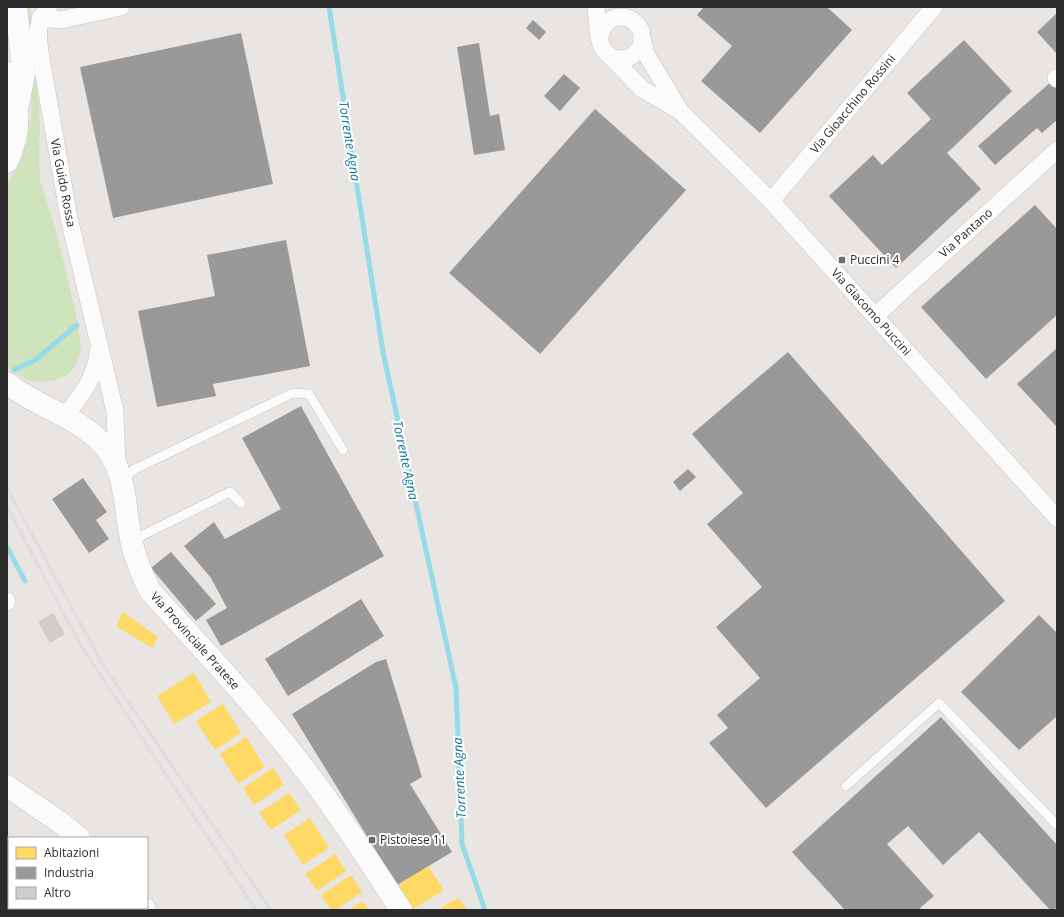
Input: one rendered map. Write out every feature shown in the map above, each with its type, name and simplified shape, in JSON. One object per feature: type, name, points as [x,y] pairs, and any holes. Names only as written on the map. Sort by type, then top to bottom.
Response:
[{"type":"street","points":[[7,15],[12,7]]},
{"type":"street","points":[[7,162],[18,124],[18,104],[24,75],[16,7]]},
{"type":"street","points":[[45,12],[61,20],[121,7]]},
{"type":"street","points":[[596,7],[600,40],[605,52],[617,59],[631,57],[641,46],[640,32],[627,18],[613,18],[603,27],[600,40]]},
{"type":"street","name":"Via Giacomo Puccini","points":[[636,7],[640,32],[646,54],[680,111],[771,202],[1057,518]]},
{"type":"street","name":"Via Gioacchino Rossini","points":[[771,202],[934,7]]},
{"type":"street","name":"Via Guido Rossa","points":[[45,12],[38,28],[49,112],[69,218],[115,411],[120,473]]},
{"type":"street","name":"Via Giacomo Puccini","points":[[610,56],[642,89],[680,111]]},
{"type":"street","points":[[7,73],[18,104]]},
{"type":"street","name":"Via Pantano","points":[[875,316],[1057,150]]},
{"type":"street","name":"Via Guido Rossa","points":[[64,418],[92,378],[97,365],[99,346]]},
{"type":"street","name":"Via Provinciale Pratese","points":[[7,382],[17,391],[88,430],[101,442],[120,473],[131,541],[142,575],[150,591],[233,684],[311,778],[344,822],[401,910]]},
{"type":"street","points":[[7,786],[61,823],[78,837]]},
{"type":"lane","points":[[120,473],[135,469],[292,393],[310,394],[343,450]]},
{"type":"lane","points":[[131,541],[230,492],[241,503]]},
{"type":"lane","points":[[846,786],[939,703],[1057,825]]},
{"type":"green space","points":[[24,7],[30,7],[40,122],[40,180],[57,234],[77,319],[81,347],[74,368],[68,374],[56,380],[41,382],[27,380],[7,367],[7,184],[19,164],[26,143],[32,98]]},
{"type":"building: Abitazioni","points":[[123,612],[158,637],[152,648],[116,626]]},
{"type":"building: Abitazioni","points":[[194,673],[211,702],[174,724],[157,696]]},
{"type":"building: Abitazioni","points":[[223,704],[241,733],[215,750],[196,721]]},
{"type":"building: Abitazioni","points":[[246,737],[265,767],[238,783],[220,754]]},
{"type":"building: Abitazioni","points":[[273,768],[284,785],[254,805],[243,788]]},
{"type":"building: Abitazioni","points":[[289,793],[301,810],[271,830],[259,813]]},
{"type":"building: Abitazioni","points":[[310,818],[329,848],[303,865],[284,835]]},
{"type":"building: Abitazioni","points":[[335,854],[346,871],[317,891],[305,874]]},
{"type":"building: Abitazioni","points":[[428,866],[444,890],[413,909],[397,885]]},
{"type":"building: Abitazioni","points":[[351,875],[362,892],[336,910],[331,910],[321,895]]},
{"type":"building: Abitazioni","points":[[459,898],[467,910],[438,910],[447,904]]},
{"type":"building: Abitazioni","points":[[363,901],[369,910],[349,910]]},
{"type":"building: Industria","points":[[704,7],[827,7],[852,30],[760,133],[701,81],[732,46],[697,15]]},
{"type":"building: Industria","points":[[1057,13],[1057,54],[1037,32]]},
{"type":"building: Industria","points":[[533,20],[546,32],[539,40],[526,28]]},
{"type":"building: Industria","points":[[241,33],[273,184],[113,218],[80,67]]},
{"type":"building: Industria","points":[[964,40],[1012,91],[947,153],[981,189],[896,268],[829,196],[873,155],[882,165],[931,119],[907,93]]},
{"type":"building: Industria","points":[[479,43],[490,116],[499,114],[505,150],[474,155],[457,47]]},
{"type":"building: Industria","points":[[564,74],[580,88],[560,111],[544,96]]},
{"type":"building: Industria","points":[[1052,81],[1057,86],[1057,120],[1042,133],[1037,128],[995,165],[978,146]]},
{"type":"building: Industria","points":[[595,109],[686,190],[540,354],[449,273]]},
{"type":"building: Industria","points":[[1035,205],[1057,229],[1057,315],[986,379],[921,307]]},
{"type":"building: Industria","points":[[286,240],[310,366],[213,384],[216,396],[157,407],[138,311],[215,296],[207,255]]},
{"type":"building: Industria","points":[[1057,348],[1057,427],[1017,384]]},
{"type":"building: Industria","points":[[788,352],[1005,601],[766,808],[709,743],[728,728],[717,715],[760,678],[716,627],[762,587],[707,524],[743,493],[692,434]]},
{"type":"building: Industria","points":[[301,406],[384,556],[221,646],[206,620],[227,608],[211,578],[184,546],[214,522],[225,539],[281,509],[242,438]]},
{"type":"building: Industria","points":[[688,469],[696,477],[680,491],[673,482]]},
{"type":"building: Industria","points":[[83,478],[107,512],[96,520],[109,539],[89,553],[52,499]]},
{"type":"building: Industria","points":[[171,552],[216,604],[196,621],[151,568]]},
{"type":"building: Industria","points":[[361,599],[384,636],[288,696],[265,659]]},
{"type":"building: Industria","points":[[1039,615],[1057,633],[1057,716],[1019,750],[961,692]]},
{"type":"building: Industria","points":[[386,659],[422,777],[410,784],[452,852],[397,885],[292,714],[376,662]]},
{"type":"building: Industria","points":[[941,717],[1057,845],[1057,907],[1053,910],[1050,910],[979,832],[943,865],[908,826],[887,844],[934,896],[920,908],[922,910],[845,910],[792,852]]},
{"type":"building: Altro","points":[[53,613],[65,634],[50,643],[38,622]]},
{"type":"waterway","name":"Torrente Agna","points":[[329,7],[383,352],[456,688],[462,844],[485,910]]},
{"type":"waterway","points":[[14,370],[35,360],[77,325]]},
{"type":"waterway","points":[[7,547],[25,581]]},
{"type":"railway","points":[[7,488],[103,665],[271,910]]},
{"type":"railway","points":[[7,506],[83,649],[256,910]]},
{"type":"place","name":"Puccini 4","points":[[842,260]]},
{"type":"place","name":"Pistoiese 11","points":[[372,840]]}]
